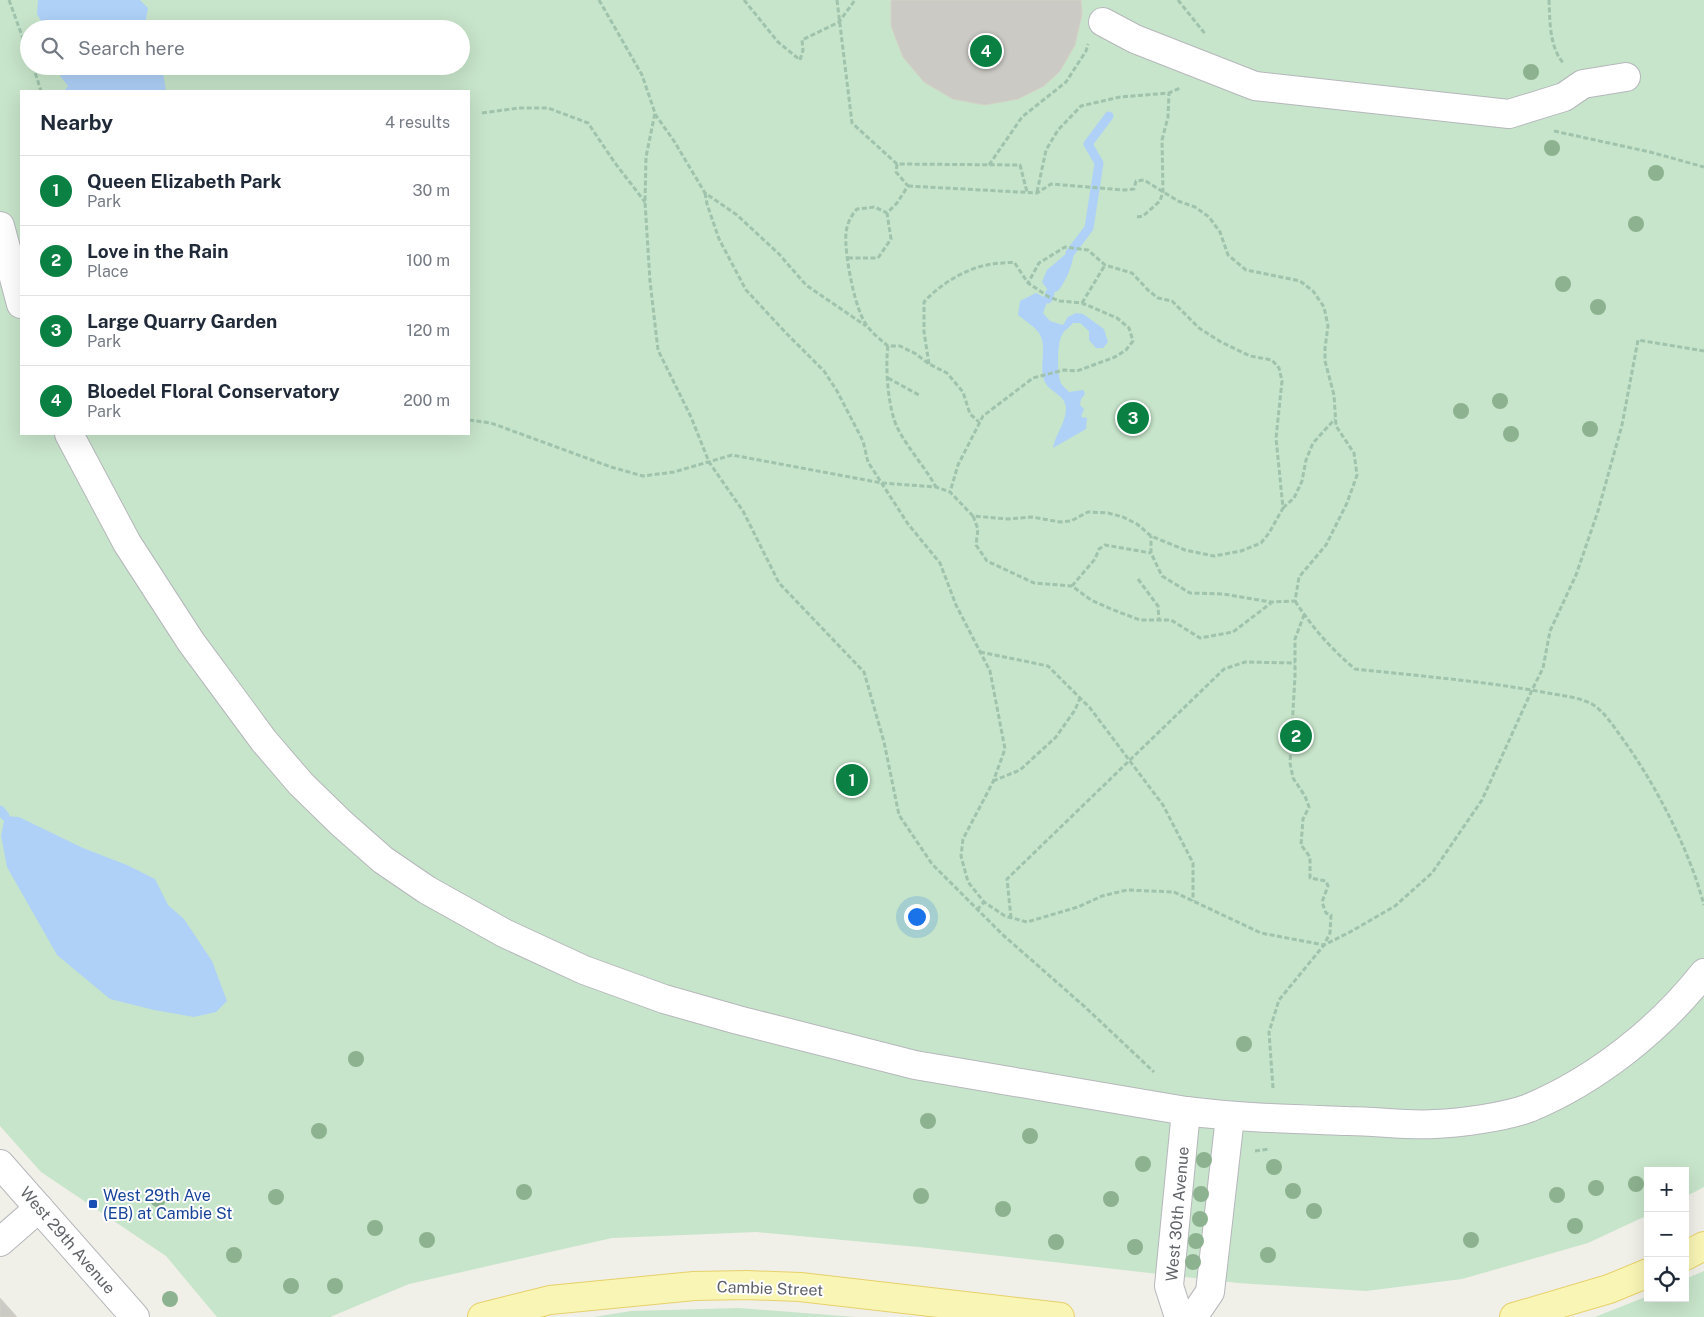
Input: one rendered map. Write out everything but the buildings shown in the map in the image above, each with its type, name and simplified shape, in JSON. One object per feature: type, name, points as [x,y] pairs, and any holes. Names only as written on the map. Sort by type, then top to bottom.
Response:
[{"type":"main road","points":[[1689,1254],[1704,1246]]},
{"type":"main road","points":[[1514,1317],[1609,1289],[1644,1275]]},
{"type":"main road","name":"Cambie Street","points":[[482,1317],[550,1300],[694,1286],[747,1285],[800,1287],[1060,1317]]},
{"type":"street","points":[[1096,33],[1135,39],[1255,86],[1509,114],[1564,97],[1583,84],[1626,77]]},
{"type":"street","points":[[0,226],[20,300]]},
{"type":"street","points":[[70,435],[127,543],[191,642],[264,741],[301,784],[341,823],[382,860],[427,890],[504,933],[584,970],[664,998],[738,1020],[915,1065],[1186,1111],[1230,1117],[1435,1124],[1498,1116],[1527,1108],[1582,1080],[1622,1054],[1660,1020],[1704,973]]},
{"type":"street","name":"West 30th Avenue","points":[[1179,1317],[1169,1286],[1186,1111]]},
{"type":"street","points":[[1193,1317],[1210,1292],[1230,1117]]},
{"type":"street","name":"West 29th Avenue","points":[[0,1164],[135,1317]]},
{"type":"street","points":[[0,1242],[39,1208]]},
{"type":"path","points":[[9,0],[20,30]]},
{"type":"path","points":[[599,0],[642,75],[655,114],[674,141],[705,194],[706,204],[719,239],[746,290],[824,371],[837,391],[863,441],[868,462],[908,524],[940,563],[956,605],[990,671],[1005,749],[993,782],[963,839],[961,856],[968,882],[984,902],[1011,918],[1027,922],[1078,907],[1102,896],[1127,890],[1174,892],[1261,933],[1324,945],[1395,906],[1432,873],[1482,800],[1543,668],[1550,631],[1576,575],[1598,511],[1622,425],[1638,340],[1704,351]]},
{"type":"path","points":[[744,0],[778,42],[800,60],[803,50],[802,40],[840,22],[855,0]]},
{"type":"path","points":[[837,0],[852,123],[897,164],[1020,165],[1027,192]]},
{"type":"path","points":[[1178,0],[1201,27]]},
{"type":"path","points":[[1550,0],[1550,30],[1560,59],[1583,84]]},
{"type":"path","points":[[989,165],[1022,117],[1066,82],[1096,33]]},
{"type":"path","points":[[1037,193],[1046,150],[1058,130],[1081,106],[1120,97],[1168,93],[1200,80],[1213,70]]},
{"type":"path","points":[[36,75],[42,90]]},
{"type":"path","points":[[1137,217],[1143,216],[1160,201],[1164,192],[1162,140],[1168,117],[1168,93]]},
{"type":"path","points":[[482,114],[520,108],[548,108],[588,123],[615,163],[646,202]]},
{"type":"path","points":[[655,114],[646,157],[646,202],[650,281],[658,350],[692,417],[709,462],[742,511],[779,583],[864,672],[884,742],[899,815],[932,864],[1003,935],[1085,1007],[1154,1072]]},
{"type":"path","points":[[1509,114],[1527,124],[1650,152],[1704,167]]},
{"type":"path","points":[[897,164],[896,172],[908,186],[1037,193],[1051,184],[1124,190],[1134,189],[1136,181],[1144,180],[1178,201],[1195,207],[1209,217],[1220,232],[1228,254],[1246,270],[1300,281],[1313,291],[1324,307],[1328,326],[1324,348],[1325,361],[1334,395],[1336,426],[1354,453],[1357,475],[1347,503],[1326,545],[1299,577],[1295,601],[1334,652],[1355,669],[1532,690],[1576,699],[1595,706],[1610,720],[1636,757],[1671,822],[1698,881],[1704,905]]},
{"type":"path","points":[[887,213],[897,203],[908,186]]},
{"type":"path","points":[[705,194],[737,214],[779,254],[806,285],[866,326],[888,346],[900,346],[947,373],[963,392],[970,414],[978,422]]},
{"type":"path","points":[[866,326],[853,292],[846,234],[850,217],[857,209],[875,207],[887,213]]},
{"type":"path","points":[[848,258],[878,258],[891,239],[887,213]]},
{"type":"path","points":[[1028,282],[1039,263],[1065,247],[1088,250],[1105,266],[1132,274],[1158,298],[1172,301],[1199,328],[1221,342],[1250,356],[1272,360],[1279,368],[1282,381],[1276,438],[1283,508]]},
{"type":"path","points":[[929,364],[924,332],[924,302],[930,295],[950,281],[966,272],[988,264],[1014,262],[1028,282],[1049,297],[1060,301],[1082,304],[1117,318],[1129,328],[1133,341],[1126,350],[1115,357],[1077,371],[1064,370],[1034,378],[1001,401],[978,422],[958,465],[950,492]]},
{"type":"path","points":[[1082,304],[1105,266]]},
{"type":"path","points":[[888,346],[889,397],[897,428],[916,458],[929,473],[936,487]]},
{"type":"path","points":[[888,378],[919,395]]},
{"type":"path","points":[[973,516],[1008,519],[1032,517],[1060,522],[1071,520],[1088,512],[1108,513],[1123,517],[1137,524],[1151,536],[1185,550],[1214,556],[1241,551],[1260,543],[1269,533],[1283,508],[1294,498],[1302,481],[1306,460],[1313,443],[1335,419]]},
{"type":"path","points":[[470,420],[491,423],[610,467],[643,476],[674,472],[732,455],[882,483],[936,487],[950,492],[973,516],[978,529],[976,545],[987,561],[1034,583],[1072,586],[1091,600],[1140,620],[1171,620],[1200,638],[1233,632],[1272,602]]},
{"type":"path","points":[[1151,536],[1152,553],[1162,576],[1190,593],[1223,594],[1272,602],[1295,601]]},
{"type":"path","points":[[1072,586],[1095,559],[1099,549],[1105,545],[1152,553]]},
{"type":"path","points":[[1138,579],[1158,606],[1159,620]]},
{"type":"path","points":[[1272,1088],[1269,1032],[1279,1000],[1324,945],[1330,933],[1331,915],[1326,914],[1322,902],[1328,886],[1326,881],[1310,878],[1310,857],[1301,845],[1303,820],[1309,807],[1305,796],[1293,778],[1290,763],[1295,639],[1304,614]]},
{"type":"path","points":[[980,652],[1048,666],[1090,708],[1163,804],[1193,863],[1194,902]]},
{"type":"path","points":[[1011,918],[1007,879],[1224,669],[1245,662],[1295,663]]},
{"type":"path","points":[[993,782],[1020,770],[1056,737],[1075,710],[1080,698]]},
{"type":"path","points":[[977,910],[984,902]]},
{"type":"green space","points":[[0,0],[1704,0],[1704,1187],[1689,1195],[1689,1167],[1644,1167],[1644,1217],[1588,1243],[1462,1279],[1366,1291],[1238,1283],[929,1248],[756,1232],[612,1238],[409,1284],[330,1317],[217,1317],[166,1256],[41,1172],[0,1126]]},
{"type":"green space","points":[[1704,1271],[1704,1317],[1595,1317],[1644,1298],[1644,1302],[1689,1302],[1689,1277]]},
{"type":"green space","points":[[739,1308],[855,1317],[594,1317],[631,1311]]},
{"type":"water","points":[[38,0],[140,0],[148,8],[146,20],[41,20],[37,14]]},
{"type":"water","points":[[59,75],[163,75],[166,90],[65,90],[68,86]]},
{"type":"water","points":[[1074,252],[1064,282],[1058,291],[1050,293],[1042,282],[1047,270],[1067,253]]},
{"type":"water","points":[[1036,293],[1048,299],[1043,313],[1050,321],[1063,325],[1068,317],[1076,313],[1083,314],[1104,329],[1108,342],[1103,348],[1096,348],[1089,340],[1089,331],[1080,323],[1073,323],[1063,333],[1058,351],[1060,379],[1069,392],[1083,390],[1085,394],[1081,399],[1080,405],[1084,409],[1081,417],[1087,418],[1086,429],[1053,448],[1066,413],[1065,403],[1045,382],[1042,370],[1043,344],[1039,333],[1018,315],[1020,301]]},
{"type":"water","points":[[5,816],[19,817],[83,848],[127,865],[155,879],[168,905],[184,919],[212,961],[227,1001],[216,1012],[194,1017],[154,1010],[110,999],[57,955],[7,867],[1,836]]},
{"type":"waterway","points":[[1070,253],[1089,228],[1099,163],[1088,144],[1109,116]]},
{"type":"waterway","points":[[1048,299],[1050,293]]},
{"type":"waterway","points":[[0,810],[5,816]]},
{"type":"place","name":"Bloedel Floral Conservatory","points":[[986,51]]},
{"type":"place","name":"Large Quarry Garden","points":[[1133,418]]},
{"type":"place","name":"Love in the Rain","points":[[1296,736]]},
{"type":"place","name":"Queen Elizabeth Park","points":[[852,780]]},
{"type":"place","name":"West 29th Ave (EB) at Cambie St","points":[[93,1204]]}]
